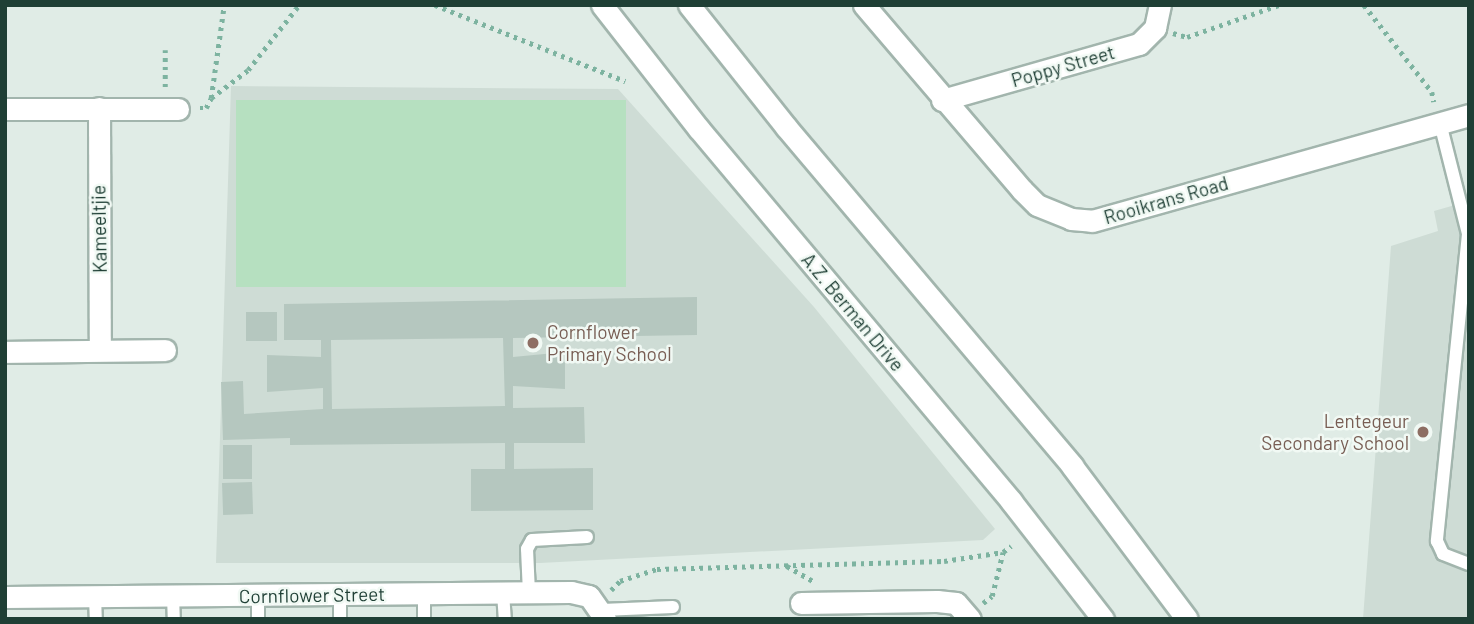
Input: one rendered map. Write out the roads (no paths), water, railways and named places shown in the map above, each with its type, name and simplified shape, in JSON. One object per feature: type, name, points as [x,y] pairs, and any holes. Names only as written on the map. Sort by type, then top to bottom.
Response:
[{"type":"street","name":"A.Z. Berman Drive","points":[[602,5],[699,129],[1011,500],[1103,619]]},
{"type":"street","points":[[689,5],[786,127],[1072,467],[1187,619]]},
{"type":"street","name":"Rooikrans Road","points":[[864,5],[942,100],[1037,205],[1054,215],[1092,221],[1469,115]]},
{"type":"street","name":"Poppy Street","points":[[942,100],[1139,44],[1155,28],[1160,5]]},
{"type":"street","name":"Kameeltjie","points":[[99,108],[100,351]]},
{"type":"street","points":[[5,109],[171,108]]},
{"type":"street","points":[[5,352],[165,350]]},
{"type":"street","name":"Cornflower Street","points":[[5,597],[580,593],[601,610]]},
{"type":"street","points":[[801,603],[937,601],[956,603],[969,617]]},
{"type":"lane","points":[[1440,123],[1468,234],[1437,541],[1443,554],[1469,564]]},
{"type":"lane","points":[[529,593],[527,549],[533,540],[587,537]]},
{"type":"lane","points":[[503,593],[505,619]]},
{"type":"lane","points":[[340,594],[340,619]]},
{"type":"lane","points":[[424,594],[424,619]]},
{"type":"lane","points":[[258,595],[258,619]]},
{"type":"lane","points":[[95,596],[96,619]]},
{"type":"lane","points":[[173,596],[174,619]]},
{"type":"lane","points":[[601,610],[673,607]]},
{"type":"place","name":"Cornflower Primary School","points":[[533,343]]},
{"type":"place","name":"Lentegeur Secondary School","points":[[1423,432]]}]
